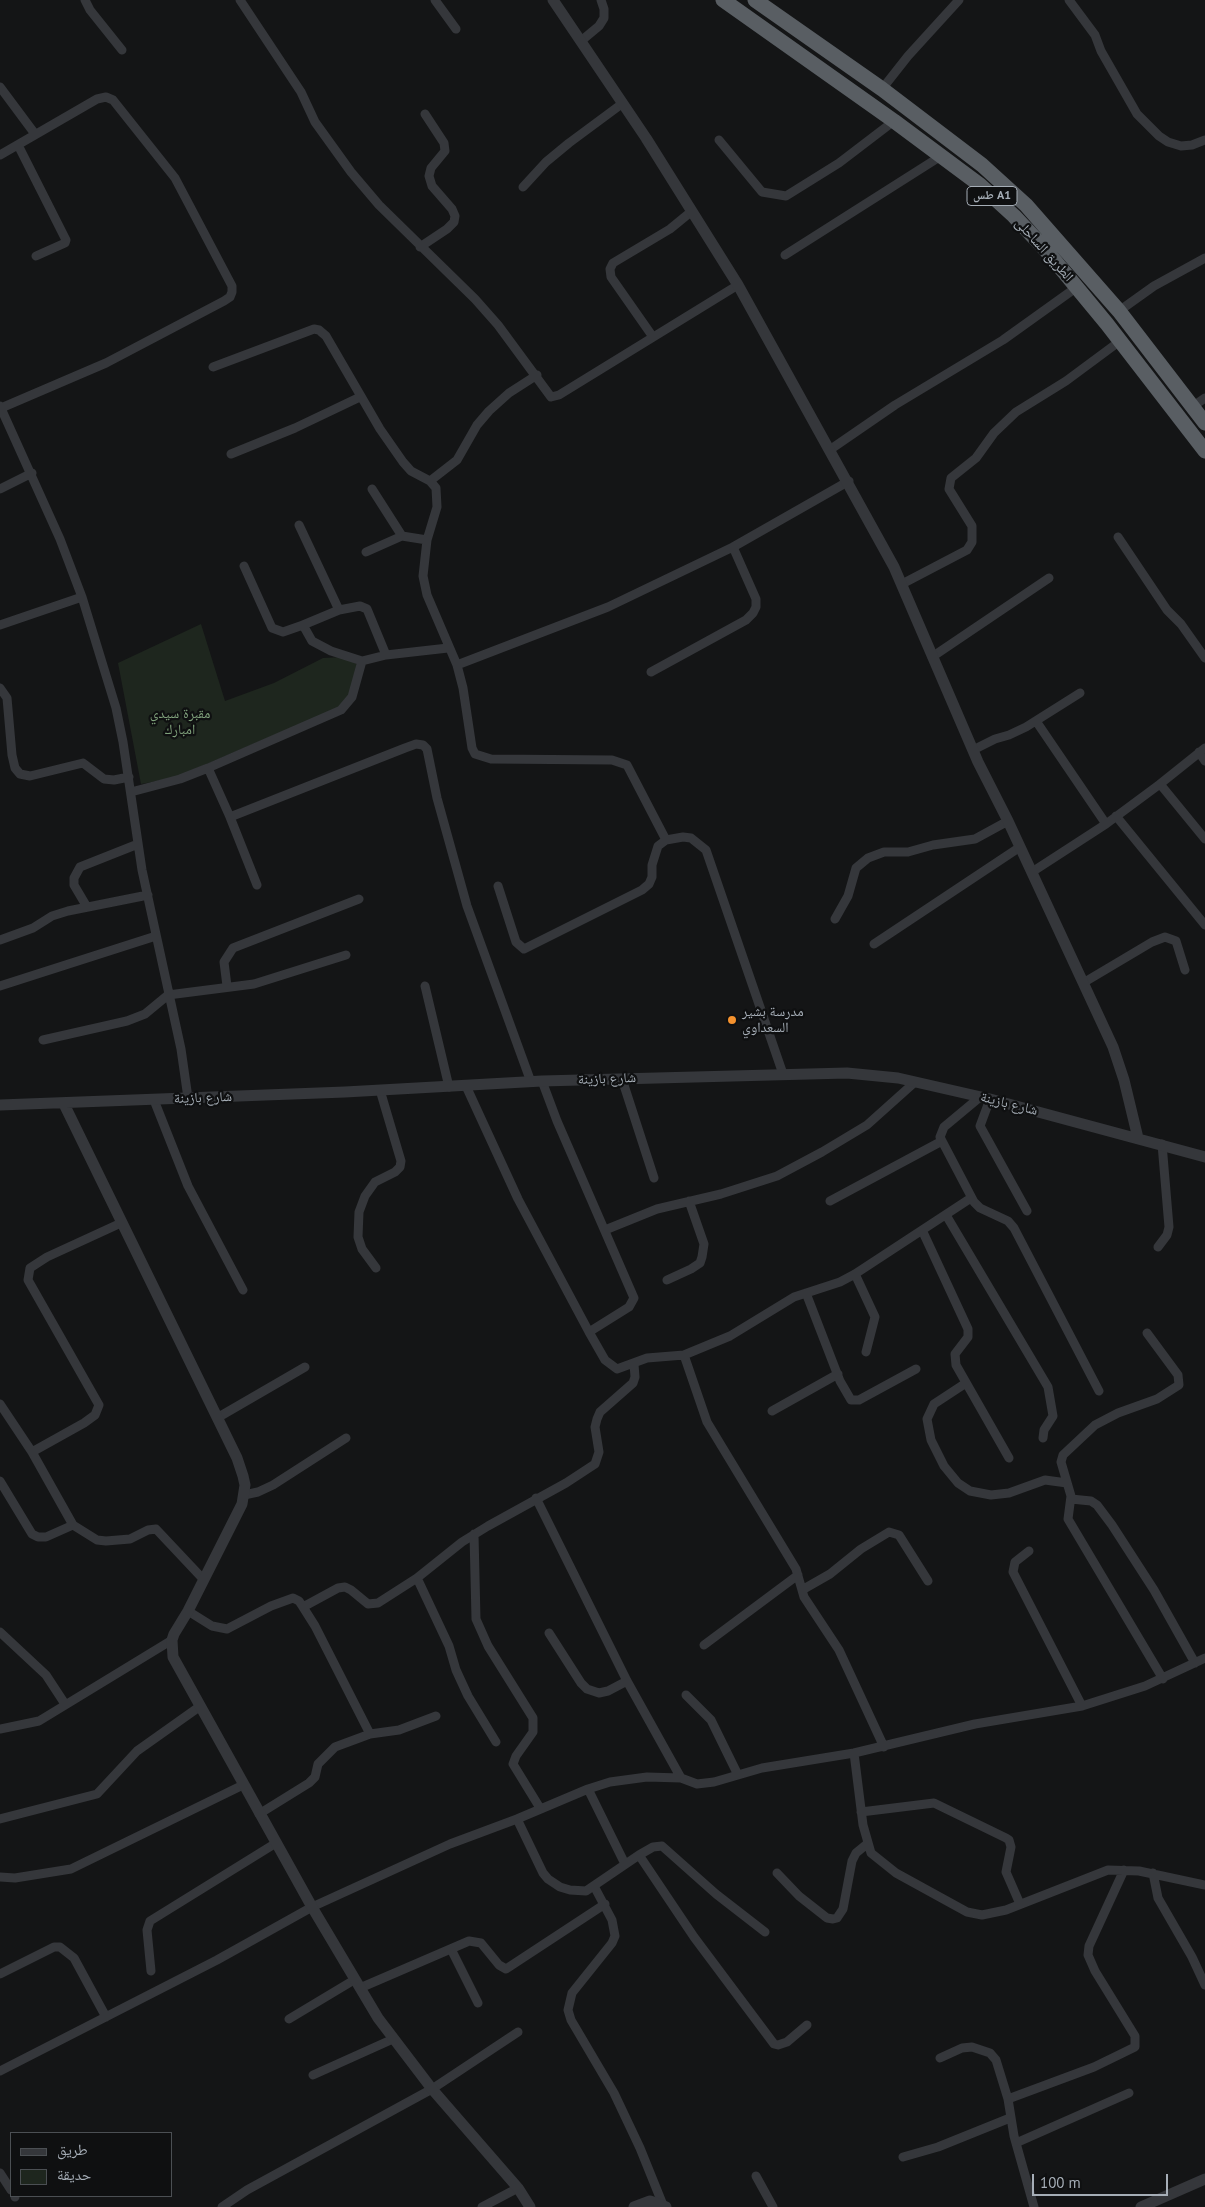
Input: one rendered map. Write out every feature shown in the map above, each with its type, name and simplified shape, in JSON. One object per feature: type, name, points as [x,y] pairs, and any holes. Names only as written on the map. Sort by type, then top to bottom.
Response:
[{"type":"highway","name":"الطريق الساحلى","points":[[723,0],[894,121],[980,185],[1014,216],[1077,287],[1205,451]]},
{"type":"highway","name":"الطريق الساحلى","points":[[755,0],[882,89],[982,165],[1026,205],[1119,311],[1205,423]]},
{"type":"street","points":[[85,0],[90,10],[122,50]]},
{"type":"street","points":[[240,0],[301,92],[315,122],[350,172],[420,247],[475,299],[537,375],[548,394],[554,397],[738,285]]},
{"type":"street","points":[[435,0],[456,29]]},
{"type":"street","points":[[553,0],[623,103],[738,285],[849,481],[902,584],[973,750],[1032,872],[1121,1068],[1138,1138]]},
{"type":"street","points":[[581,41],[599,26],[604,18],[601,0]]},
{"type":"street","points":[[882,89],[914,49],[959,0]]},
{"type":"street","points":[[1069,0],[1095,35],[1101,51],[1137,114],[1159,136],[1168,142],[1181,146],[1192,145],[1205,140]]},
{"type":"street","points":[[0,87],[35,134]]},
{"type":"street","points":[[0,155],[97,99],[106,97],[113,100],[174,178],[232,286],[232,292],[224,301],[106,363],[0,407],[32,473],[82,597],[116,708],[129,776],[138,844],[181,1050],[188,1098]]},
{"type":"street","points":[[523,187],[546,162],[623,103]]},
{"type":"street","points":[[420,247],[454,222],[452,209],[432,186],[429,176],[431,168],[445,151],[444,143],[425,114]]},
{"type":"street","points":[[718,140],[762,192],[786,196],[794,193],[839,163],[894,121]]},
{"type":"street","points":[[18,145],[66,240],[65,243],[36,256]]},
{"type":"street","points":[[785,255],[941,156]]},
{"type":"street","points":[[653,337],[611,277],[610,269],[613,263],[670,229],[692,211]]},
{"type":"street","points":[[1119,311],[1154,286],[1205,258]]},
{"type":"street","points":[[831,449],[895,405],[1003,340],[1077,287]]},
{"type":"street","points":[[213,367],[314,329],[320,330],[326,336],[360,397],[403,462],[411,471],[430,481],[436,488],[438,500],[427,540],[424,576],[427,595],[448,648],[457,665],[463,688],[472,748],[475,754],[491,759],[612,760],[622,762],[631,771],[666,840]]},
{"type":"street","points":[[902,584],[967,550],[972,542],[972,526],[949,489],[951,478],[976,458],[994,432],[1016,412],[1066,381],[1120,340]]},
{"type":"street","points":[[430,481],[457,460],[477,425],[489,411],[509,393],[537,375]]},
{"type":"street","points":[[231,454],[295,428],[360,397]]},
{"type":"street","points":[[1192,407],[1205,398]]},
{"type":"street","points":[[0,490],[32,473]]},
{"type":"street","points":[[457,665],[608,607],[733,547],[849,481]]},
{"type":"street","points":[[372,489],[402,536]]},
{"type":"street","points":[[299,525],[339,610]]},
{"type":"street","points":[[366,552],[402,536],[427,540]]},
{"type":"street","points":[[1118,537],[1167,610],[1181,624],[1205,658]]},
{"type":"street","points":[[651,672],[746,620],[753,613],[756,607],[756,599],[733,547]]},
{"type":"street","points":[[244,566],[272,628],[283,632],[339,610],[360,606],[367,609],[386,655]]},
{"type":"street","points":[[932,657],[1049,578]]},
{"type":"street","points":[[0,625],[82,597]]},
{"type":"street","points":[[303,624],[312,641],[331,651],[362,661],[386,655],[448,648]]},
{"type":"street","points":[[131,792],[180,779],[341,710],[352,697],[362,661]]},
{"type":"street","points":[[0,688],[7,698],[15,768],[20,774],[30,776],[83,763],[104,779],[114,780],[129,776]]},
{"type":"street","points":[[973,750],[995,738],[1013,734],[1080,693]]},
{"type":"street","points":[[1036,721],[1106,824]]},
{"type":"street","points":[[0,743],[11,740]]},
{"type":"street","points":[[230,817],[404,748],[423,745],[427,749],[437,798],[467,906],[537,1082],[557,1121],[634,1298],[629,1307],[589,1332]]},
{"type":"street","points":[[1032,872],[1106,824],[1202,750],[1205,761]]},
{"type":"street","points":[[208,768],[230,817],[257,886]]},
{"type":"street","points":[[1160,784],[1205,839]]},
{"type":"street","points":[[1116,816],[1205,925]]},
{"type":"street","points":[[835,919],[848,896],[856,868],[868,858],[884,852],[908,852],[933,845],[975,839],[1008,821]]},
{"type":"street","points":[[498,886],[516,942],[524,949],[642,890],[649,884],[652,877],[652,865],[658,846],[666,840],[683,837],[691,838],[706,850],[783,1074]]},
{"type":"street","points":[[87,907],[74,885],[75,873],[80,867],[138,844]]},
{"type":"street","points":[[874,944],[1020,847]]},
{"type":"street","points":[[0,940],[33,928],[52,916],[148,895]]},
{"type":"street","points":[[227,986],[224,962],[233,948],[359,899]]},
{"type":"street","points":[[0,986],[156,936]]},
{"type":"street","points":[[1083,984],[1152,942],[1165,937],[1176,941],[1185,970]]},
{"type":"street","points":[[43,1040],[127,1021],[145,1014],[168,995],[254,984],[346,955]]},
{"type":"street","points":[[425,986],[449,1087]]},
{"type":"street","name":"شارع بازينة","points":[[0,1105],[64,1104],[537,1082],[847,1072],[915,1082],[985,1098],[1205,1157]]},
{"type":"street","points":[[622,1079],[654,1178]]},
{"type":"street","points":[[605,1230],[657,1210],[721,1194],[777,1176],[822,1152],[882,1113],[915,1082]]},
{"type":"street","points":[[466,1086],[518,1199],[589,1332],[611,1366],[617,1369],[647,1358],[684,1355],[730,1336],[794,1297],[840,1282],[855,1274],[971,1198]]},
{"type":"street","points":[[376,1268],[362,1249],[358,1237],[359,1212],[364,1196],[375,1182],[395,1172],[400,1167],[401,1161],[380,1090]]},
{"type":"street","points":[[985,1098],[944,1127],[940,1137],[976,1205],[1005,1219],[1014,1228],[1099,1391]]},
{"type":"street","points":[[985,1098],[980,1126],[1027,1211]]},
{"type":"street","points":[[154,1100],[188,1186],[243,1290]]},
{"type":"street","points":[[0,1729],[39,1721],[172,1640],[232,1528],[244,1495],[242,1468],[64,1104]]},
{"type":"street","points":[[830,1201],[942,1141]]},
{"type":"street","points":[[1158,1247],[1167,1235],[1169,1227],[1162,1144]]},
{"type":"street","points":[[667,1280],[691,1269],[700,1263],[702,1257],[704,1244],[689,1201]]},
{"type":"street","points":[[946,1215],[1048,1387],[1053,1416],[1044,1430],[1043,1438]]},
{"type":"street","points":[[32,1452],[84,1423],[95,1415],[99,1405],[28,1280],[30,1268],[47,1256],[121,1223]]},
{"type":"street","points":[[922,1230],[968,1329],[968,1338],[957,1350],[954,1358],[966,1383],[1009,1458]]},
{"type":"street","points":[[855,1274],[875,1317],[866,1352]]},
{"type":"street","points":[[806,1293],[849,1399],[855,1401],[916,1369]]},
{"type":"street","points":[[1147,1333],[1178,1375],[1179,1385],[1157,1399],[1118,1413],[1092,1428],[1061,1459],[1070,1499],[1066,1515],[1164,1678]]},
{"type":"street","points":[[684,1355],[707,1422],[798,1575],[807,1601],[839,1650],[884,1747]]},
{"type":"street","points":[[303,1608],[338,1588],[345,1587],[363,1602],[372,1605],[417,1578],[474,1534],[566,1483],[595,1464],[599,1452],[595,1427],[596,1419],[600,1412],[633,1383],[635,1377],[634,1364]]},
{"type":"street","points":[[217,1418],[305,1367]]},
{"type":"street","points":[[772,1411],[838,1374]]},
{"type":"street","points":[[966,1383],[934,1404],[927,1419],[932,1440],[944,1466],[958,1483],[970,1491],[992,1495],[1009,1493],[1045,1480],[1067,1483]]},
{"type":"street","points":[[0,1404],[32,1452],[73,1525],[97,1540],[106,1541],[130,1539],[148,1530],[156,1529],[204,1580]]},
{"type":"street","points":[[244,1495],[273,1486],[346,1438]]},
{"type":"street","points":[[0,1481],[32,1534],[38,1537],[46,1537],[73,1525]]},
{"type":"street","points":[[536,1498],[626,1681],[681,1778]]},
{"type":"street","points":[[1070,1499],[1091,1501],[1112,1525],[1154,1590],[1195,1663]]},
{"type":"street","points":[[802,1590],[830,1574],[862,1549],[890,1532],[899,1535],[928,1581]]},
{"type":"street","points":[[474,1534],[476,1619],[488,1646],[533,1718],[533,1732],[516,1756],[513,1764],[540,1808]]},
{"type":"street","points":[[1029,1551],[1013,1564],[1013,1572],[1082,1706]]},
{"type":"street","points":[[704,1645],[798,1575]]},
{"type":"street","points":[[417,1578],[449,1646],[456,1670],[496,1742]]},
{"type":"street","points":[[188,1611],[212,1626],[227,1629],[271,1606],[293,1598],[299,1601],[315,1626],[370,1734]]},
{"type":"street","points":[[0,1632],[46,1674],[65,1704]]},
{"type":"street","points":[[549,1633],[581,1683],[587,1689],[599,1693],[608,1692],[626,1681]]},
{"type":"street","points":[[172,1640],[173,1657],[199,1707],[357,1984],[393,2039],[432,2089],[518,2188],[530,2207]]},
{"type":"street","points":[[0,2072],[312,1907],[450,1844],[517,1820],[540,1808],[588,1789],[632,1778],[681,1778],[697,1784],[714,1782],[737,1773],[884,1747],[975,1724],[1082,1706],[1125,1694],[1205,1658]]},
{"type":"street","points":[[686,1695],[711,1720],[737,1773]]},
{"type":"street","points":[[0,1819],[97,1794],[137,1751],[199,1707]]},
{"type":"street","points":[[259,1814],[309,1784],[315,1777],[318,1764],[335,1747],[370,1734],[398,1730],[436,1716]]},
{"type":"street","points":[[854,1753],[861,1812],[867,1844],[871,1853],[887,1868],[967,1912],[989,1914],[1108,1870],[1153,1873],[1205,1885]]},
{"type":"street","points":[[0,1877],[15,1878],[71,1869],[243,1785]]},
{"type":"street","points":[[588,1789],[625,1864]]},
{"type":"street","points":[[861,1812],[934,1803],[1006,1838],[1011,1847],[1006,1872],[1020,1904]]},
{"type":"street","points":[[517,1820],[537,1863],[548,1879],[570,1890],[582,1892],[594,1886],[639,1855],[658,1846],[667,1849],[716,1894],[765,1932]]},
{"type":"street","points":[[151,1971],[147,1930],[150,1921],[276,1843]]},
{"type":"street","points":[[777,1873],[799,1896],[827,1918],[837,1918],[843,1909],[852,1861],[856,1853],[867,1844]]},
{"type":"street","points":[[639,1855],[694,1937],[774,2044],[778,2045],[787,2042],[807,2025]]},
{"type":"street","points":[[1008,2099],[1094,2067],[1135,2047],[1135,2036],[1095,1971],[1088,1955],[1089,1946],[1124,1870]]},
{"type":"street","points":[[1153,1873],[1158,1898],[1192,1957],[1205,1985]]},
{"type":"street","points":[[594,1886],[605,1904],[615,1930],[612,1943],[572,1993],[568,2010],[571,2020],[614,2093],[640,2148],[664,2206]]},
{"type":"street","points":[[289,2019],[357,1984],[469,1941],[481,1943],[487,1947],[499,1965],[506,1968],[605,1904]]},
{"type":"street","points":[[0,1974],[54,1947],[60,1947],[74,1958],[106,2017]]},
{"type":"street","points":[[451,1949],[478,2004]]},
{"type":"street","points":[[222,2207],[247,2190],[432,2089],[518,2032]]},
{"type":"street","points":[[313,2075],[393,2039]]},
{"type":"street","points":[[940,2058],[962,2048],[972,2047],[990,2053],[1000,2068],[1016,2143],[1034,2207]]},
{"type":"street","points":[[1016,2143],[1129,2093]]},
{"type":"street","points":[[903,2157],[938,2147],[1010,2118]]},
{"type":"street","points":[[0,2174],[10,2188]]},
{"type":"street","points":[[756,2176],[773,2207]]},
{"type":"street","points":[[1141,2207],[1205,2179]]},
{"type":"street","points":[[482,2207],[518,2188]]},
{"type":"street","points":[[634,2207],[646,2202],[664,2206]]},
{"type":"green space","name":"مقبرة سيدي امبارك","points":[[201,624],[225,701],[274,683],[323,658],[344,657],[362,667],[347,704],[174,778],[141,784],[118,663]]},
{"type":"place","name":"مدرسة بشير السعداوي","points":[[732,1020]]}]
